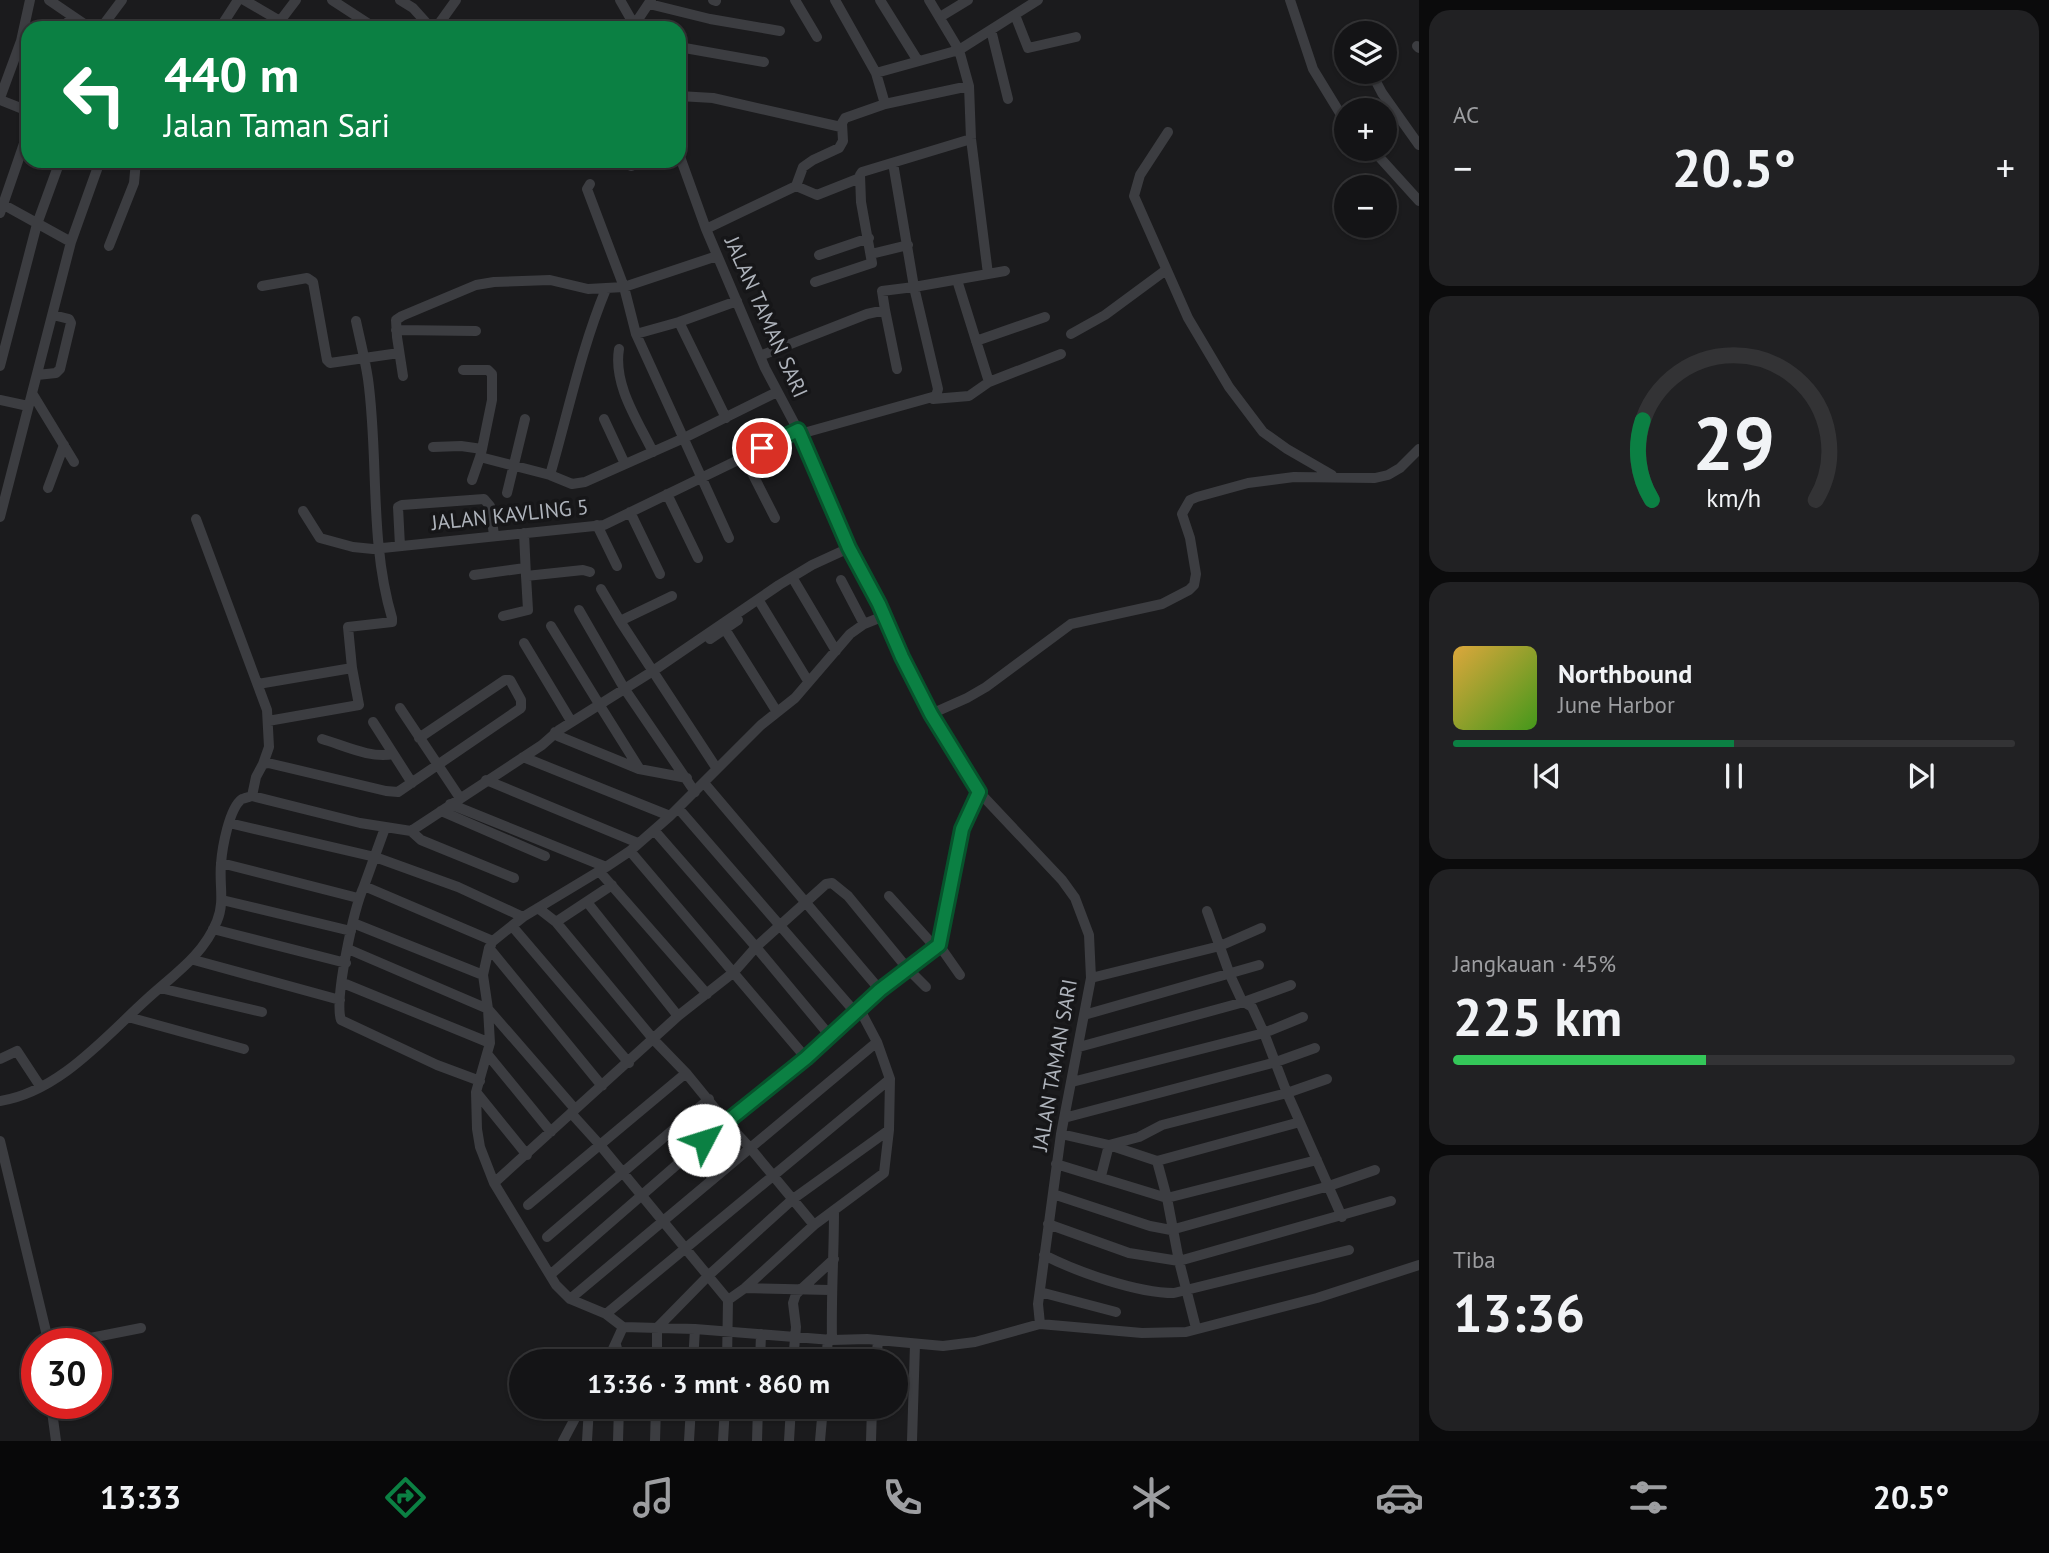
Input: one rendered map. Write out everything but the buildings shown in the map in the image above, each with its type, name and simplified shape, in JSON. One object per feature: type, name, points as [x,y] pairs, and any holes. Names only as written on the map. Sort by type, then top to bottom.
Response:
[{"type":"street","points":[[25,21],[30,0]]},
{"type":"street","points":[[49,0],[80,21]]},
{"type":"street","points":[[106,21],[122,0]]},
{"type":"street","points":[[224,21],[238,0]]},
{"type":"street","points":[[244,0],[280,21],[296,0]]},
{"type":"street","points":[[332,0],[364,21]]},
{"type":"street","points":[[400,0],[416,4],[429,21]]},
{"type":"street","points":[[440,21],[456,0]]},
{"type":"street","points":[[620,0],[633,21]]},
{"type":"street","points":[[795,0],[817,37]]},
{"type":"street","points":[[835,0],[876,73],[885,104]]},
{"type":"street","points":[[880,0],[918,61]]},
{"type":"street","points":[[929,0],[959,50],[969,86],[971,139],[988,274]]},
{"type":"street","points":[[940,17],[968,0]]},
{"type":"street","points":[[876,73],[959,50],[1038,0]]},
{"type":"street","points":[[1290,0],[1313,69],[1334,103]]},
{"type":"street","points":[[639,21],[650,2],[710,19],[780,32]]},
{"type":"street","points":[[69,21],[71,15]]},
{"type":"street","points":[[1015,15],[1028,48],[1076,37]]},
{"type":"street","points":[[991,30],[1008,99]]},
{"type":"street","points":[[21,41],[0,99],[21,108]]},
{"type":"street","points":[[686,48],[764,62]]},
{"type":"street","points":[[1377,84],[1419,145]]},
{"type":"street","points":[[706,229],[796,186],[803,167],[839,148],[842,141],[841,127],[845,118],[885,104],[969,86]]},
{"type":"street","points":[[686,97],[713,99],[841,127]]},
{"type":"street","points":[[1168,132],[1140,175],[1134,196],[1166,270],[1204,349],[1263,432],[1332,476]]},
{"type":"street","points":[[815,282],[872,263],[861,202],[862,172],[971,139]]},
{"type":"street","points":[[21,152],[1,208],[71,242]]},
{"type":"street","points":[[1383,161],[1419,201]]},
{"type":"street","points":[[893,163],[914,287],[938,389],[933,399]]},
{"type":"street","points":[[0,366],[37,224],[57,168]]},
{"type":"street","points":[[0,517],[71,242],[97,168]]},
{"type":"street","points":[[109,246],[134,183],[135,168]]},
{"type":"street","name":"JALAN TAMAN SARI","points":[[684,168],[706,229],[760,356],[799,432],[849,548],[931,714],[979,792],[1062,880],[1075,898],[1089,935],[1091,978],[1056,1164],[1038,1304],[1040,1324]]},
{"type":"street","points":[[796,186],[817,195],[860,178]]},
{"type":"street","points":[[590,184],[587,189],[624,287],[636,334],[729,538]]},
{"type":"street","points":[[820,256],[869,238]]},
{"type":"street","points":[[871,254],[908,245]]},
{"type":"street","points":[[403,376],[396,320],[476,285],[550,280],[588,289],[624,287],[717,256]]},
{"type":"street","points":[[1071,334],[1105,315],[1166,270]]},
{"type":"street","points":[[897,369],[882,291],[1005,271]]},
{"type":"street","points":[[262,286],[307,278],[313,282],[327,360],[330,363],[399,353]]},
{"type":"street","points":[[957,279],[989,382]]},
{"type":"street","points":[[550,475],[594,318],[606,289]]},
{"type":"street","points":[[636,334],[737,301]]},
{"type":"street","points":[[760,356],[867,314],[885,310]]},
{"type":"street","points":[[37,375],[51,374],[60,369],[71,323],[69,319],[53,314]]},
{"type":"street","points":[[976,341],[1045,317]]},
{"type":"street","points":[[268,721],[359,705],[348,627],[391,621],[377,549],[368,379],[356,321]]},
{"type":"street","points":[[679,322],[726,418]]},
{"type":"street","points":[[396,330],[476,331]]},
{"type":"street","points":[[619,349],[619,377],[653,452]]},
{"type":"street","name":"JALAN KAVLING 5","points":[[303,511],[320,538],[353,547],[377,549],[610,523],[799,432],[907,403],[969,396],[989,382],[1061,354]]},
{"type":"street","points":[[463,369],[488,370],[492,374],[492,400],[481,453],[472,480]]},
{"type":"street","points":[[433,447],[461,446],[572,484],[585,482],[684,438],[777,392]]},
{"type":"street","points":[[32,393],[74,462]]},
{"type":"street","points":[[0,400],[28,406]]},
{"type":"street","points":[[507,493],[525,419]]},
{"type":"street","points":[[604,419],[625,464]]},
{"type":"street","points":[[48,488],[64,445]]},
{"type":"street","points":[[931,714],[986,687],[1071,624],[1162,604],[1189,590],[1196,575],[1190,538],[1182,514],[1190,500],[1228,487],[1294,477],[1375,478],[1388,475],[1399,468],[1419,449]]},
{"type":"street","points":[[744,457],[775,518]]},
{"type":"street","points":[[667,494],[698,558]]},
{"type":"street","points":[[400,546],[397,515],[398,507],[402,505],[484,499],[490,506],[494,535]]},
{"type":"street","points":[[630,512],[660,574]]},
{"type":"street","points":[[196,519],[267,710],[269,747],[256,777],[252,796]]},
{"type":"street","points":[[597,525],[617,566]]},
{"type":"street","points":[[503,616],[528,610],[524,533]]},
{"type":"street","points":[[743,612],[761,604],[812,565],[849,548]]},
{"type":"street","points":[[411,831],[743,612],[814,570],[820,563]]},
{"type":"street","points":[[474,575],[583,569],[590,572]]},
{"type":"street","points":[[841,580],[864,624]]},
{"type":"street","points":[[795,582],[836,650]]},
{"type":"street","points":[[601,589],[718,769]]},
{"type":"street","points":[[620,621],[672,596]]},
{"type":"street","points":[[761,604],[808,681]]},
{"type":"street","points":[[579,610],[626,691],[695,792]]},
{"type":"street","points":[[884,616],[864,624],[850,634],[795,698],[634,847],[523,917],[491,945],[483,975],[490,1043],[476,1092],[480,1147],[494,1183],[550,1275],[570,1299],[606,1314],[623,1328],[695,1329],[943,1346],[975,1342],[1040,1324],[1151,1334],[1175,1333],[1317,1298],[1419,1265]]},
{"type":"street","points":[[551,626],[639,769]]},
{"type":"street","points":[[723,626],[777,712]]},
{"type":"street","points":[[524,643],[571,721]]},
{"type":"street","points":[[258,684],[352,668]]},
{"type":"street","points":[[263,764],[272,763],[394,793],[439,766],[522,708],[521,701],[510,680],[505,680],[419,738]]},
{"type":"street","points":[[554,736],[571,721],[600,707]]},
{"type":"street","points":[[400,708],[460,798]]},
{"type":"street","points":[[373,722],[412,783]]},
{"type":"street","points":[[554,736],[639,769],[687,778]]},
{"type":"street","points":[[322,739],[371,753],[393,754]]},
{"type":"street","points":[[523,757],[670,816]]},
{"type":"street","points":[[486,780],[634,847],[806,1058]]},
{"type":"street","points":[[705,784],[880,990]]},
{"type":"street","points":[[550,1275],[726,1122],[806,1058],[880,990],[937,946],[962,829],[979,792]]},
{"type":"street","points":[[0,1101],[40,1086],[73,1066],[194,960],[213,929],[222,900],[220,863],[234,808],[242,799],[252,796],[384,828],[411,831],[421,840],[514,878]]},
{"type":"street","points":[[450,804],[603,869],[612,885],[707,994]]},
{"type":"street","points":[[678,808],[857,1010],[877,1042],[890,1079],[889,1130],[884,1173],[814,1225],[745,1288],[728,1300]]},
{"type":"street","points":[[441,811],[545,856]]},
{"type":"street","points":[[229,823],[375,857],[458,887],[523,917]]},
{"type":"street","points":[[384,828],[358,898],[345,963],[339,1016],[345,1023],[437,1065],[480,1081]]},
{"type":"street","points":[[654,830],[830,1037]]},
{"type":"street","points":[[220,863],[358,898]]},
{"type":"street","points":[[494,1183],[678,1016],[734,972],[756,947],[826,884],[832,883],[848,897],[926,987]]},
{"type":"street","points":[[556,922],[612,885]]},
{"type":"street","points":[[364,886],[491,945],[602,1086]]},
{"type":"street","points":[[889,896],[937,946],[960,975]]},
{"type":"street","points":[[222,900],[352,927],[483,975]]},
{"type":"street","points":[[587,902],[678,1016]]},
{"type":"street","points":[[537,908],[556,922],[653,1041],[709,1099],[814,1225]]},
{"type":"street","points":[[1207,911],[1230,975],[1244,1002],[1252,1007],[1342,1217]]},
{"type":"street","points":[[512,926],[629,1063]]},
{"type":"street","points":[[1091,978],[1220,946],[1261,928]]},
{"type":"street","points":[[213,929],[345,963]]},
{"type":"street","points":[[348,949],[488,1009],[728,1300],[727,1349]]},
{"type":"street","points":[[194,960],[340,1000]]},
{"type":"street","points":[[1084,1015],[1259,965]]},
{"type":"street","points":[[343,983],[490,1043]]},
{"type":"street","points":[[1079,1046],[1244,1002],[1291,985]]},
{"type":"street","points":[[160,988],[262,1012]]},
{"type":"street","points":[[128,1017],[244,1049]]},
{"type":"street","points":[[1072,1082],[1264,1033],[1303,1017]]},
{"type":"street","points":[[570,1299],[877,1042]]},
{"type":"street","points":[[1064,1118],[1276,1062],[1315,1048]]},
{"type":"street","points":[[0,1059],[17,1051],[40,1086]]},
{"type":"street","points":[[488,1055],[551,1132]]},
{"type":"street","points":[[528,1206],[686,1073]]},
{"type":"street","points":[[606,1314],[890,1079]]},
{"type":"street","points":[[1108,1145],[1139,1137],[1157,1127],[1287,1093],[1327,1079]]},
{"type":"street","points":[[476,1092],[527,1155]]},
{"type":"street","points":[[547,1237],[709,1099]]},
{"type":"street","points":[[1061,1134],[1164,1159],[1300,1122]]},
{"type":"street","points":[[657,1349],[657,1328],[709,1275],[793,1199],[889,1130]]},
{"type":"street","points":[[0,1141],[45,1328]]},
{"type":"street","points":[[1101,1176],[1108,1145]]},
{"type":"street","points":[[1164,1159],[1171,1230],[1196,1328]]},
{"type":"street","points":[[1056,1164],[1167,1198],[1317,1160]]},
{"type":"street","points":[[1053,1194],[1150,1226],[1171,1230],[1329,1186],[1375,1170]]},
{"type":"street","points":[[1048,1224],[1129,1253],[1179,1262],[1391,1201]]},
{"type":"street","points":[[828,1349],[834,1211]]},
{"type":"street","points":[[1044,1255],[1064,1265],[1157,1293],[1174,1293],[1349,1250]]},
{"type":"street","points":[[794,1349],[793,1303],[799,1289],[834,1259]]},
{"type":"street","points":[[745,1288],[830,1290]]},
{"type":"street","points":[[1040,1292],[1116,1312]]},
{"type":"street","points":[[112,1334],[142,1328]]},
{"type":"street","points":[[614,1349],[623,1328]]},
{"type":"street","points":[[694,1349],[695,1329]]},
{"type":"street","points":[[760,1349],[761,1334]]},
{"type":"street","points":[[877,1349],[878,1341]]},
{"type":"street","points":[[912,1441],[915,1344]]},
{"type":"street","points":[[616,1345],[617,1349]]},
{"type":"street","points":[[53,1419],[56,1441]]},
{"type":"street","points":[[562,1441],[574,1419]]},
{"type":"street","points":[[587,1441],[588,1419]]},
{"type":"street","points":[[618,1441],[619,1419]]},
{"type":"street","points":[[655,1441],[656,1419]]},
{"type":"street","points":[[689,1441],[690,1419]]},
{"type":"street","points":[[723,1441],[724,1419]]},
{"type":"street","points":[[757,1441],[758,1419]]},
{"type":"street","points":[[789,1441],[790,1419]]},
{"type":"street","points":[[820,1441],[821,1419]]},
{"type":"street","points":[[871,1441],[872,1419]]},
{"type":"route","points":[[704,1140],[806,1058],[880,990],[939,945],[962,829],[979,792],[931,714],[902,657],[879,604],[849,548],[798,430],[762,448]]}]
